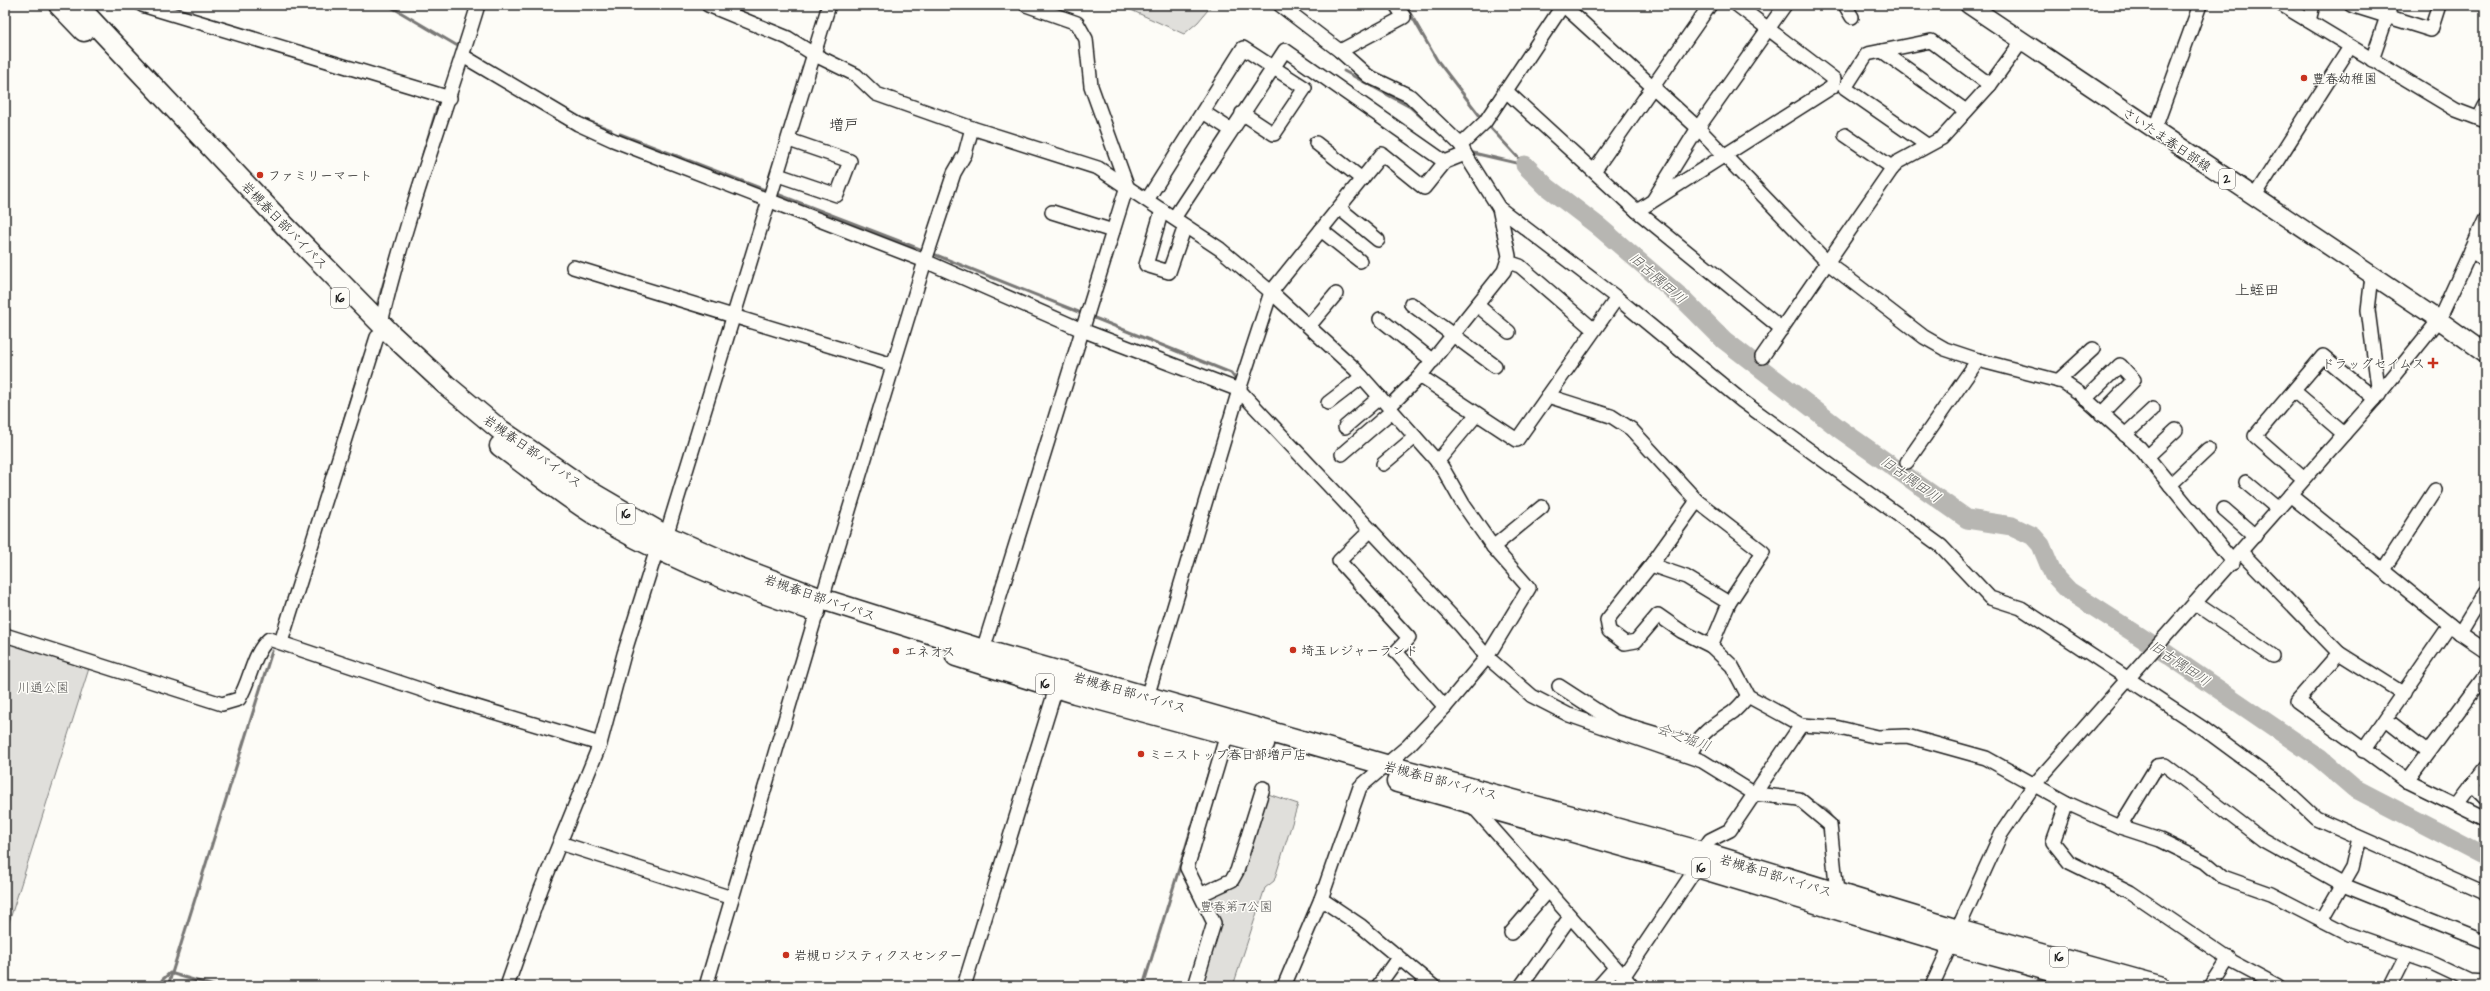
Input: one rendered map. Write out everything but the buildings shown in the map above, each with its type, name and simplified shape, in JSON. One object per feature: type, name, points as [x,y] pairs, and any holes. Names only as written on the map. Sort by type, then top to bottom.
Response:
[{"type":"highway","name":"岩槻春日部バイパス","points":[[67,6],[379,330],[499,429],[662,542],[776,598],[820,606],[983,650],[1147,697],[1379,770],[1700,859],[1955,937],[2106,986]]},
{"type":"highway","name":"岩槻春日部バイパス","points":[[820,606],[1056,688],[1227,734],[1379,770],[1469,803],[1837,893],[1955,937],[2159,986]]},
{"type":"main road","name":"さいたま春日部線","points":[[1968,5],[2154,131],[2439,320],[2485,354]]},
{"type":"street","points":[[142,5],[450,98]]},
{"type":"street","points":[[281,642],[379,330],[395,264],[450,98],[478,5]]},
{"type":"street","points":[[708,5],[788,38],[815,55],[856,75],[876,94],[972,128],[1098,168],[1220,249],[1309,326],[1362,377],[1437,462],[1493,547],[1529,588],[1487,657],[1445,707],[1360,787],[1321,899],[1284,986]]},
{"type":"street","points":[[507,986],[560,842],[600,744],[624,654],[662,542],[778,175],[829,5]]},
{"type":"street","points":[[983,650],[1127,186],[1091,86],[1086,39],[1077,23],[1026,5]]},
{"type":"street","points":[[1280,5],[1340,51],[1368,76],[1410,96],[1463,150],[1499,208],[1617,298],[1742,401],[1941,546],[1990,598],[2021,608],[2204,729],[2284,788],[2316,818],[2485,893]]},
{"type":"street","points":[[1340,51],[1404,18],[1396,5]]},
{"type":"street","points":[[1147,697],[1239,390],[1271,292],[1382,154],[1424,188],[1445,162],[1463,150],[1485,122],[1563,5],[1655,87],[1698,128],[1828,263],[1924,337],[1945,349],[1978,360],[2063,382],[2085,399],[2147,457],[2170,485],[2237,557],[2339,654],[2404,694]]},
{"type":"street","points":[[1594,171],[1655,87],[1710,5]]},
{"type":"street","points":[[1637,211],[1832,87],[1834,79],[1768,27],[1737,5]]},
{"type":"street","points":[[1652,202],[1698,128],[1785,5]]},
{"type":"street","points":[[1845,5],[1852,18]]},
{"type":"street","points":[[2154,131],[2200,5]]},
{"type":"street","points":[[2282,5],[2456,110],[2482,120],[2485,106]]},
{"type":"street","points":[[2309,21],[2313,5]]},
{"type":"street","points":[[2351,5],[2389,10]]},
{"type":"street","points":[[2389,10],[2393,20],[2431,30],[2439,5]]},
{"type":"street","points":[[2372,60],[2389,10]]},
{"type":"street","points":[[1927,145],[1845,88],[1867,54],[1931,41],[1990,85]]},
{"type":"street","points":[[1762,357],[1896,163],[1942,138],[1990,85],[2022,41]]},
{"type":"street","points":[[2254,197],[2350,47]]},
{"type":"street","points":[[1147,200],[1243,48],[1305,88],[1274,134],[1242,113]]},
{"type":"street","points":[[1174,218],[1285,50],[1445,162]]},
{"type":"street","points":[[1882,51],[1966,111]]},
{"type":"street","points":[[463,56],[578,124],[925,261],[1082,330],[1239,390],[1461,626],[1487,657],[1532,696],[1569,715],[1604,722],[1613,721],[1692,750],[1702,761],[1758,789],[1799,799],[1830,825],[1837,893]]},
{"type":"street","points":[[1505,90],[1637,211],[1782,329]]},
{"type":"street","points":[[1203,112],[1231,130]]},
{"type":"street","points":[[706,986],[925,261],[954,173],[965,154],[972,128]]},
{"type":"street","points":[[1845,135],[1893,168]]},
{"type":"street","points":[[778,175],[837,196],[850,161],[789,140]]},
{"type":"street","points":[[1316,144],[1362,179]]},
{"type":"street","points":[[1339,208],[1378,240]]},
{"type":"street","points":[[1342,454],[1390,409],[1420,376],[1504,272],[1508,262],[1499,208]]},
{"type":"street","points":[[1162,210],[1146,265],[1169,272],[1185,226]]},
{"type":"street","points":[[1052,212],[1113,231]]},
{"type":"street","points":[[1932,986],[2001,834],[2034,785],[2377,397],[2439,320],[2485,220]]},
{"type":"street","points":[[1321,230],[1360,261]]},
{"type":"street","points":[[2471,250],[2485,261]]},
{"type":"street","points":[[1508,262],[1520,266],[1594,330]]},
{"type":"street","points":[[573,267],[893,365]]},
{"type":"street","points":[[2372,276],[2368,310],[2377,397]]},
{"type":"street","points":[[1309,326],[1336,294]]},
{"type":"street","points":[[1420,376],[1516,440],[1617,298]]},
{"type":"street","points":[[1411,304],[1495,366]]},
{"type":"street","points":[[1477,304],[1509,332]]},
{"type":"street","points":[[1380,319],[1433,361]]},
{"type":"street","points":[[2058,381],[2092,349]]},
{"type":"street","points":[[2304,479],[2255,436],[2323,356],[2377,397]]},
{"type":"street","points":[[1907,462],[1978,360]]},
{"type":"street","points":[[2085,399],[2120,365],[2134,380],[2101,414]]},
{"type":"street","points":[[1328,403],[1362,377]]},
{"type":"street","points":[[2294,391],[2344,434]]},
{"type":"street","points":[[1548,396],[1611,416],[1631,429],[1697,501],[1763,552],[1729,603],[1711,646]]},
{"type":"street","points":[[1345,427],[1380,397]]},
{"type":"street","points":[[2125,436],[2153,410]]},
{"type":"street","points":[[1437,462],[1477,414]]},
{"type":"street","points":[[2147,457],[2176,430]]},
{"type":"street","points":[[1383,464],[1415,437]]},
{"type":"street","points":[[2170,485],[2208,449]]},
{"type":"street","points":[[2246,482],[2278,509]]},
{"type":"street","points":[[2383,570],[2435,490]]},
{"type":"street","points":[[2290,495],[2460,633],[2485,650]]},
{"type":"street","points":[[1697,501],[1651,565],[1607,620],[1609,631],[1625,643],[1636,640],[1658,615],[1682,632],[1711,646],[1732,666],[1748,696],[1801,724],[1835,727],[1878,737],[1907,736],[1986,758],[2067,803],[2120,826],[2160,840],[2205,862],[2223,877],[2271,894],[2349,934],[2434,964],[2470,981],[2485,982]]},
{"type":"street","points":[[1493,547],[1542,507]]},
{"type":"street","points":[[2224,509],[2255,536]]},
{"type":"street","points":[[1371,530],[1339,561],[1408,638],[1396,652],[1445,707]]},
{"type":"street","points":[[1651,565],[1686,577],[1729,603]]},
{"type":"street","points":[[2460,633],[2485,592]]},
{"type":"street","points":[[2196,603],[2273,656]]},
{"type":"street","points":[[2363,751],[2404,694],[2450,625]]},
{"type":"street","points":[[5,636],[222,704],[239,699],[246,688],[261,646],[269,639],[437,695],[600,744]]},
{"type":"street","points":[[2339,654],[2297,701],[2363,751],[2407,781],[2485,819]]},
{"type":"street","points":[[2407,781],[2485,675]]},
{"type":"street","points":[[1559,686],[1604,722]]},
{"type":"street","points":[[964,986],[1056,688]]},
{"type":"street","points":[[1692,750],[1718,720],[1733,711],[1748,696]]},
{"type":"street","points":[[2386,719],[2428,752]]},
{"type":"street","points":[[1600,986],[1623,977],[1700,859],[1710,840],[1730,830],[1801,724]]},
{"type":"street","points":[[1196,986],[1214,923],[1187,868],[1219,775],[1227,734]]},
{"type":"street","points":[[2120,826],[2157,766],[2165,765],[2263,840],[2343,886],[2485,942]]},
{"type":"street","points":[[2457,805],[2485,768]]},
{"type":"street","points":[[2472,785],[2485,798]]},
{"type":"street","points":[[1204,893],[1232,880],[1237,871],[1263,788]]},
{"type":"street","points":[[1469,803],[1623,977]]},
{"type":"street","points":[[2067,803],[2053,842],[2069,862],[2130,892],[2228,958],[2278,986]]},
{"type":"street","points":[[2322,920],[2352,868],[2359,838]]},
{"type":"street","points":[[560,842],[732,898]]},
{"type":"street","points":[[1511,933],[1547,891]]},
{"type":"street","points":[[1321,899],[1361,926],[1428,984]]},
{"type":"street","points":[[1521,986],[1570,917]]},
{"type":"street","points":[[2392,986],[2407,954]]},
{"type":"street","points":[[1378,986],[1398,958]]},
{"type":"street","points":[[2211,986],[2228,958]]},
{"type":"green space","points":[[1120,5],[1212,5],[1198,22],[1184,34]]},
{"type":"green space","name":"川通公園","points":[[5,635],[91,662],[5,935]]},
{"type":"green space","name":"豊春第7公園","points":[[1268,794],[1298,804],[1274,881],[1265,888],[1233,986],[1202,986],[1220,923],[1208,895],[1234,882],[1263,796]]},
{"type":"waterway","points":[[388,5],[456,45]]},
{"type":"waterway","name":"旧古隅田川","points":[[1408,5],[1410,13],[1437,60],[1483,120]]},
{"type":"waterway","points":[[1344,71],[1410,107],[1438,132]]},
{"type":"waterway","points":[[423,154],[437,108]]},
{"type":"waterway","points":[[583,119],[611,130]]},
{"type":"waterway","name":"旧古隅田川","points":[[1487,124],[1524,164]]},
{"type":"waterway","points":[[620,134],[765,190]]},
{"type":"waterway","points":[[1469,152],[1525,165]]},
{"type":"waterway","name":"旧古隅田川","points":[[1525,165],[1547,187],[1598,226],[1683,299],[1724,340],[1841,430],[1967,519],[2012,526],[2033,536],[2041,545],[2053,574],[2069,591],[2167,654],[2319,758],[2354,788],[2485,856]]},
{"type":"waterway","points":[[777,194],[925,251]]},
{"type":"waterway","points":[[936,255],[1081,313]]},
{"type":"waterway","points":[[376,309],[390,261]]},
{"type":"waterway","points":[[1092,317],[1231,373],[1237,381]]},
{"type":"waterway","points":[[337,443],[363,358]]},
{"type":"waterway","points":[[1374,524],[1408,561]]},
{"type":"waterway","points":[[1451,607],[1486,646]]},
{"type":"waterway","points":[[168,986],[272,651]]},
{"type":"waterway","name":"会之堀川","points":[[1696,751],[1731,771]]},
{"type":"waterway","points":[[1143,986],[1210,768]]},
{"type":"waterway","name":"会之堀川","points":[[1803,795],[1827,811],[1833,820]]},
{"type":"waterway","points":[[160,986],[162,980],[170,973],[214,986]]},
{"type":"waterway","name":"会之堀川","points":[[2038,980],[2056,986]]},
{"type":"place","name":"豊春幼稚園","points":[[2304,78]]},
{"type":"place","name":"ファミリーマート","points":[[260,175]]},
{"type":"place","name":"ドラッグセイムス","points":[[2433,363]]},
{"type":"place","name":"埼玉レジャーランド","points":[[1293,650]]},
{"type":"place","name":"エネオス","points":[[896,651]]},
{"type":"place","name":"ミニストップ春日部増戸店","points":[[1141,754]]},
{"type":"place","name":"岩槻ロジスティクスセンター","points":[[786,955]]},
{"type":"district","name":"増戸","points":[[844,125]]},
{"type":"district","name":"上蛭田","points":[[2257,290]]}]
